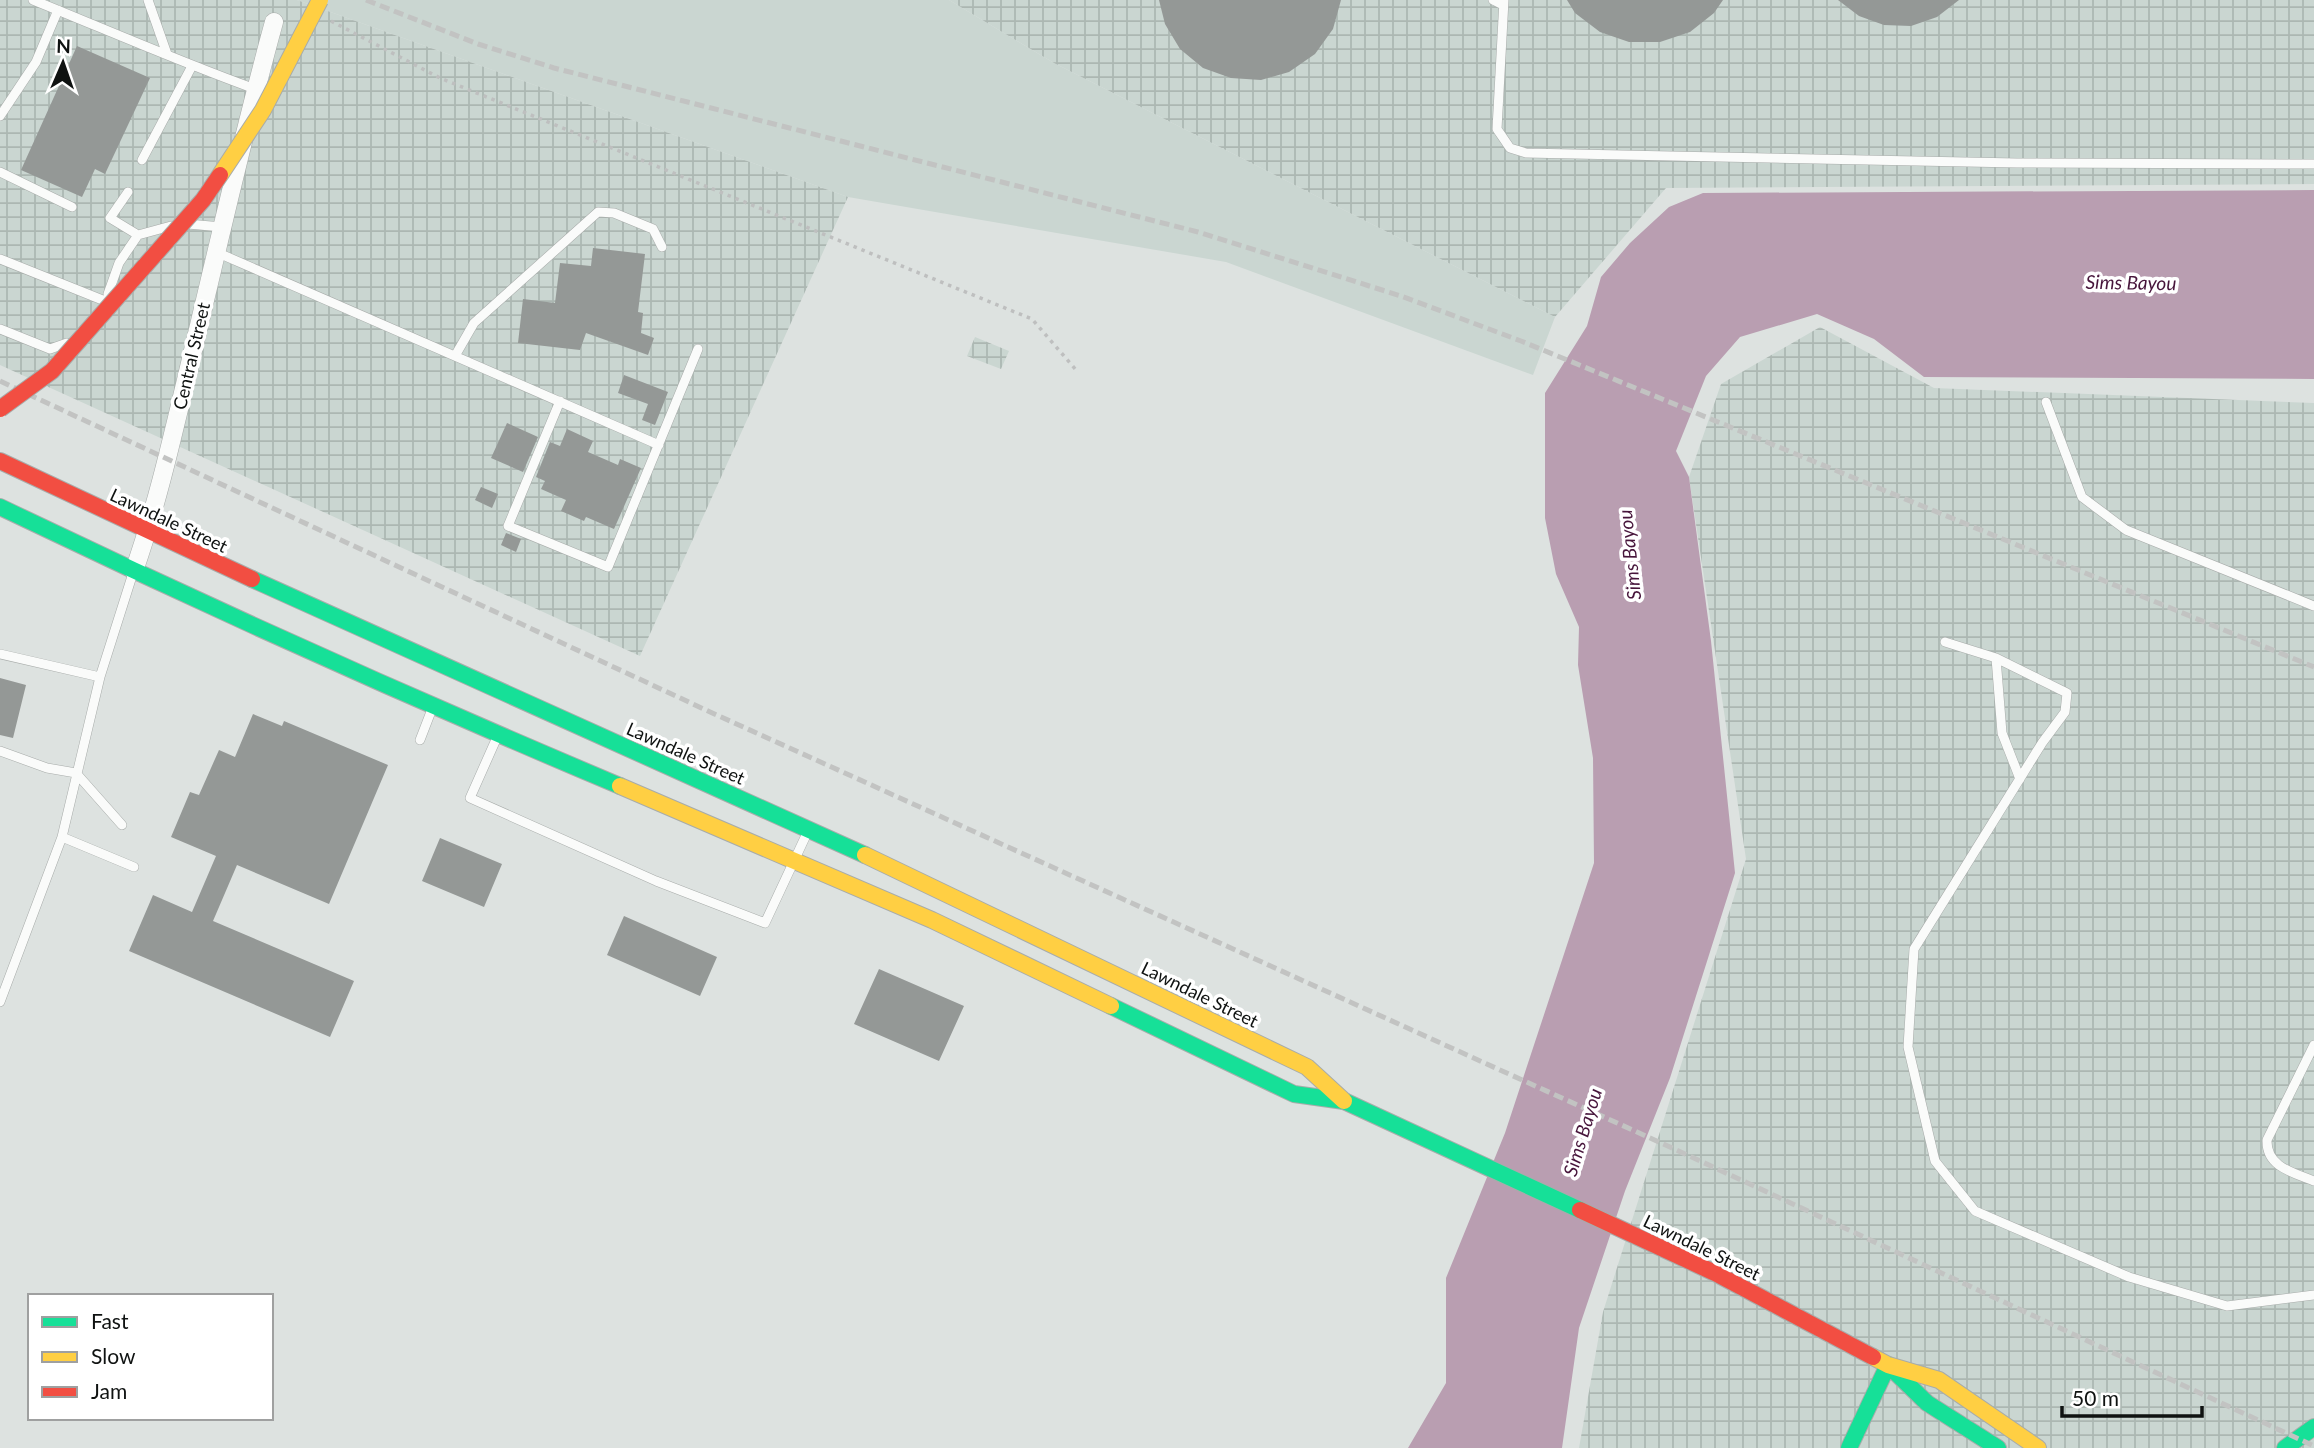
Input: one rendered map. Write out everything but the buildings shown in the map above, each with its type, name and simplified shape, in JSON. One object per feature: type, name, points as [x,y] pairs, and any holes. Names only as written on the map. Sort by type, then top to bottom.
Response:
[{"type":"main road","points":[[0,409],[52,371],[118,300],[203,200],[263,110],[320,0]]},
{"type":"main road","name":"Lawndale Street","points":[[0,461],[147,533],[808,829],[1307,1067],[1344,1101]]},
{"type":"main road","name":"Lawndale Street","points":[[0,507],[433,707],[932,920],[1294,1094],[1344,1101],[1376,1115],[1716,1273],[1888,1365],[1938,1380],[2038,1448]]},
{"type":"main road","points":[[0,527],[66,537]]},
{"type":"main road","points":[[1849,1448],[1888,1365]]},
{"type":"main road","name":"Lawndale Street","points":[[1888,1365],[1927,1403],[1998,1448]]},
{"type":"main road","points":[[2285,1448],[2314,1427]]},
{"type":"street","name":"Central Street","points":[[134,571],[147,533],[274,22]]},
{"type":"lane","points":[[33,0],[192,66],[256,89]]},
{"type":"lane","points":[[148,0],[167,54]]},
{"type":"lane","points":[[1493,0],[1503,2],[1497,129],[1510,148],[1526,153],[2017,163],[2314,164]]},
{"type":"lane","points":[[0,116],[36,62],[58,10]]},
{"type":"lane","points":[[142,160],[192,66]]},
{"type":"lane","points":[[0,172],[72,207]]},
{"type":"lane","points":[[128,192],[110,219],[138,235]]},
{"type":"lane","points":[[455,356],[474,323],[598,212],[614,213],[653,229],[662,247]]},
{"type":"lane","points":[[0,329],[50,349],[80,340],[104,301],[119,263],[138,235],[179,223],[222,227]]},
{"type":"lane","points":[[216,253],[659,445]]},
{"type":"lane","points":[[0,259],[104,301]]},
{"type":"lane","points":[[560,401],[508,526],[608,567],[698,349]]},
{"type":"lane","points":[[2046,402],[2082,497],[2126,530],[2314,606]]},
{"type":"lane","points":[[0,1002],[62,837],[100,677],[134,571]]},
{"type":"lane","points":[[1945,642],[1996,658],[2067,693],[2065,712],[2042,743],[1914,949],[1908,1048],[1935,1161],[1975,1211],[2129,1277],[2227,1306],[2314,1294]]},
{"type":"lane","points":[[0,654],[100,677]]},
{"type":"lane","points":[[1996,658],[2002,733],[2020,779]]},
{"type":"lane","points":[[420,740],[433,707]]},
{"type":"lane","points":[[498,734],[470,798],[656,881],[765,923],[808,829]]},
{"type":"lane","points":[[0,751],[47,768],[76,774],[122,825]]},
{"type":"lane","points":[[62,837],[134,867]]},
{"type":"lane","points":[[2314,1045],[2267,1140],[2266,1149],[2272,1161],[2288,1171],[2314,1181]]},
{"type":"path","points":[[324,18],[440,78],[1032,319],[1077,371]]},
{"type":"shaded area","points":[[0,0],[297,0],[848,197],[640,656],[0,365]]},
{"type":"shaded area","points":[[297,0],[949,0],[1054,63],[1555,317],[1533,375],[1226,262],[848,197]]},
{"type":"shaded area","points":[[949,0],[2314,0],[2314,184],[1666,188],[1555,317],[1054,63]]},
{"type":"shaded area","points":[[1820,327],[1934,388],[2314,403],[2314,1448],[1579,1448],[1603,1312],[1746,859],[1689,477],[1721,384]]},
{"type":"shaded area","points":[[975,337],[1009,351],[1001,369],[967,356]]},
{"type":"water","name":"Sims Bayou","points":[[2314,190],[2314,379],[1924,377],[1874,339],[1817,314],[1740,337],[1706,376],[1676,451],[1689,477],[1711,641],[1735,873],[1670,1078],[1625,1191],[1579,1328],[1562,1448],[1408,1448],[1446,1383],[1446,1278],[1505,1133],[1594,863],[1593,758],[1578,665],[1579,627],[1556,574],[1545,518],[1545,393],[1587,326],[1601,277],[1630,243],[1669,207],[1703,193]]},
{"type":"railway","points":[[366,0],[478,44],[554,68],[1198,232],[1401,296],[1521,341],[2314,667]]},
{"type":"railway","points":[[0,381],[708,711],[1670,1147],[2314,1446]]},
{"type":"traffic: fast","points":[[0,507],[308,650],[620,786]]},
{"type":"traffic: fast","points":[[252,579],[865,855]]},
{"type":"traffic: fast","points":[[1111,1006],[1294,1094],[1344,1101],[1580,1210]]},
{"type":"traffic: fast","points":[[1849,1448],[1888,1365]]},
{"type":"traffic: fast","points":[[1891,1368],[1927,1403],[1998,1448]]},
{"type":"traffic: fast","points":[[2285,1448],[2314,1427]]},
{"type":"traffic: slow","points":[[220,175],[263,110],[320,0]]},
{"type":"traffic: slow","points":[[620,786],[932,920],[1111,1006]]},
{"type":"traffic: slow","points":[[865,855],[1307,1067],[1344,1101]]},
{"type":"traffic: slow","points":[[1873,1357],[1888,1365],[1939,1380],[2038,1448]]},
{"type":"traffic: jam","points":[[0,409],[52,371],[203,200],[220,175]]},
{"type":"traffic: jam","points":[[0,461],[252,579]]},
{"type":"traffic: jam","points":[[1580,1210],[1715,1273],[1873,1357]]}]
